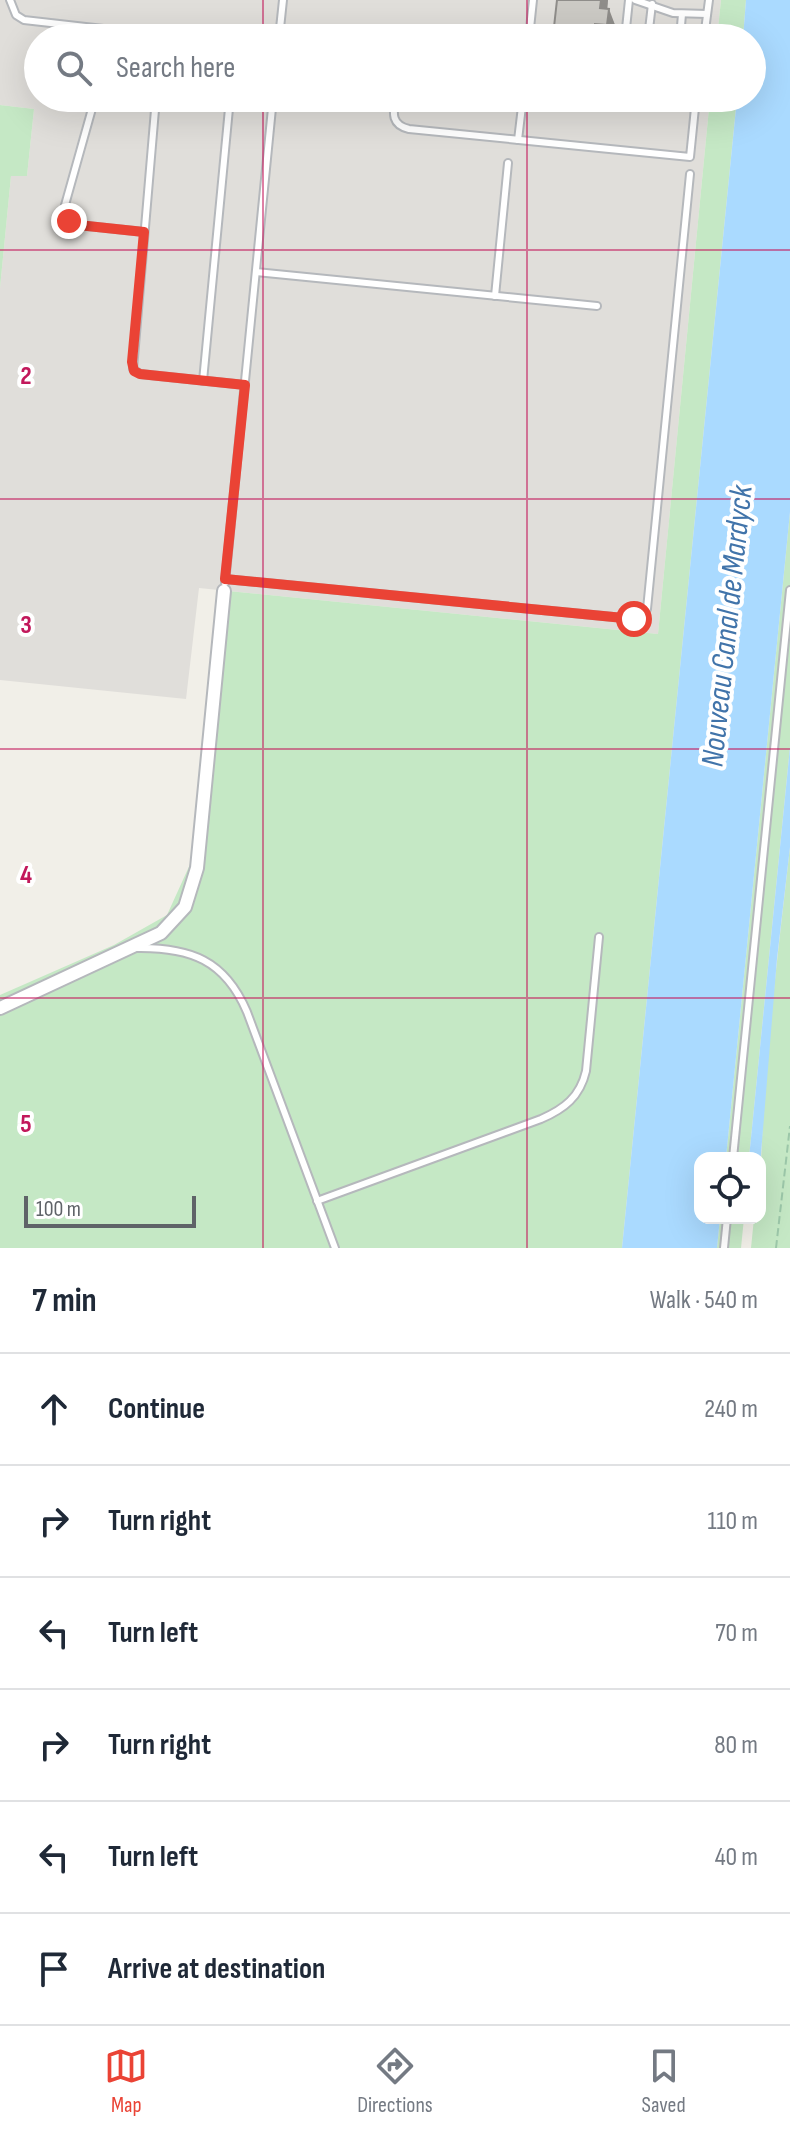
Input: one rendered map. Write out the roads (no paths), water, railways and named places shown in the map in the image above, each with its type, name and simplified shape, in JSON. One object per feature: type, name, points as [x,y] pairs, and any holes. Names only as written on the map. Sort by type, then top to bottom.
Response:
[{"type":"street","points":[[0,1008],[161,933],[185,907],[195,881],[225,585]]},
{"type":"lane","points":[[10,0],[16,15],[31,22],[50,24]]},
{"type":"lane","points":[[280,24],[283,0]]},
{"type":"lane","points":[[530,24],[533,0]]},
{"type":"lane","points":[[628,24],[632,0],[682,14],[707,14]]},
{"type":"lane","points":[[706,24],[709,0]]},
{"type":"lane","points":[[650,24],[652,4]]},
{"type":"lane","points":[[681,24],[682,14]]},
{"type":"lane","points":[[91,112],[64,216],[78,225],[144,232]]},
{"type":"lane","points":[[155,112],[133,369],[140,374],[245,385]]},
{"type":"lane","points":[[203,381],[229,112]]},
{"type":"lane","points":[[272,112],[225,585],[634,619],[641,616],[647,609],[690,174]]},
{"type":"lane","points":[[394,112],[394,120],[403,128],[690,157],[695,112]]},
{"type":"lane","points":[[518,140],[521,112]]},
{"type":"lane","points":[[495,296],[508,163]]},
{"type":"lane","points":[[256,272],[597,306]]},
{"type":"lane","points":[[734,1152],[790,590]]},
{"type":"lane","points":[[317,1201],[541,1119],[569,1104],[581,1086],[586,1071],[599,937]]},
{"type":"lane","points":[[132,948],[187,953],[213,965],[234,985],[247,1012],[335,1248]]},
{"type":"lane","points":[[724,1248],[726,1224]]},
{"type":"water","name":"Nouveau Canal de Mardyck","points":[[746,0],[790,0],[790,512],[727,1152],[694,1152],[694,1224],[719,1224],[717,1248],[622,1248],[736,112],[766,112],[766,24],[744,24]]},
{"type":"water","points":[[790,747],[790,847],[761,1152],[750,1152]]}]
